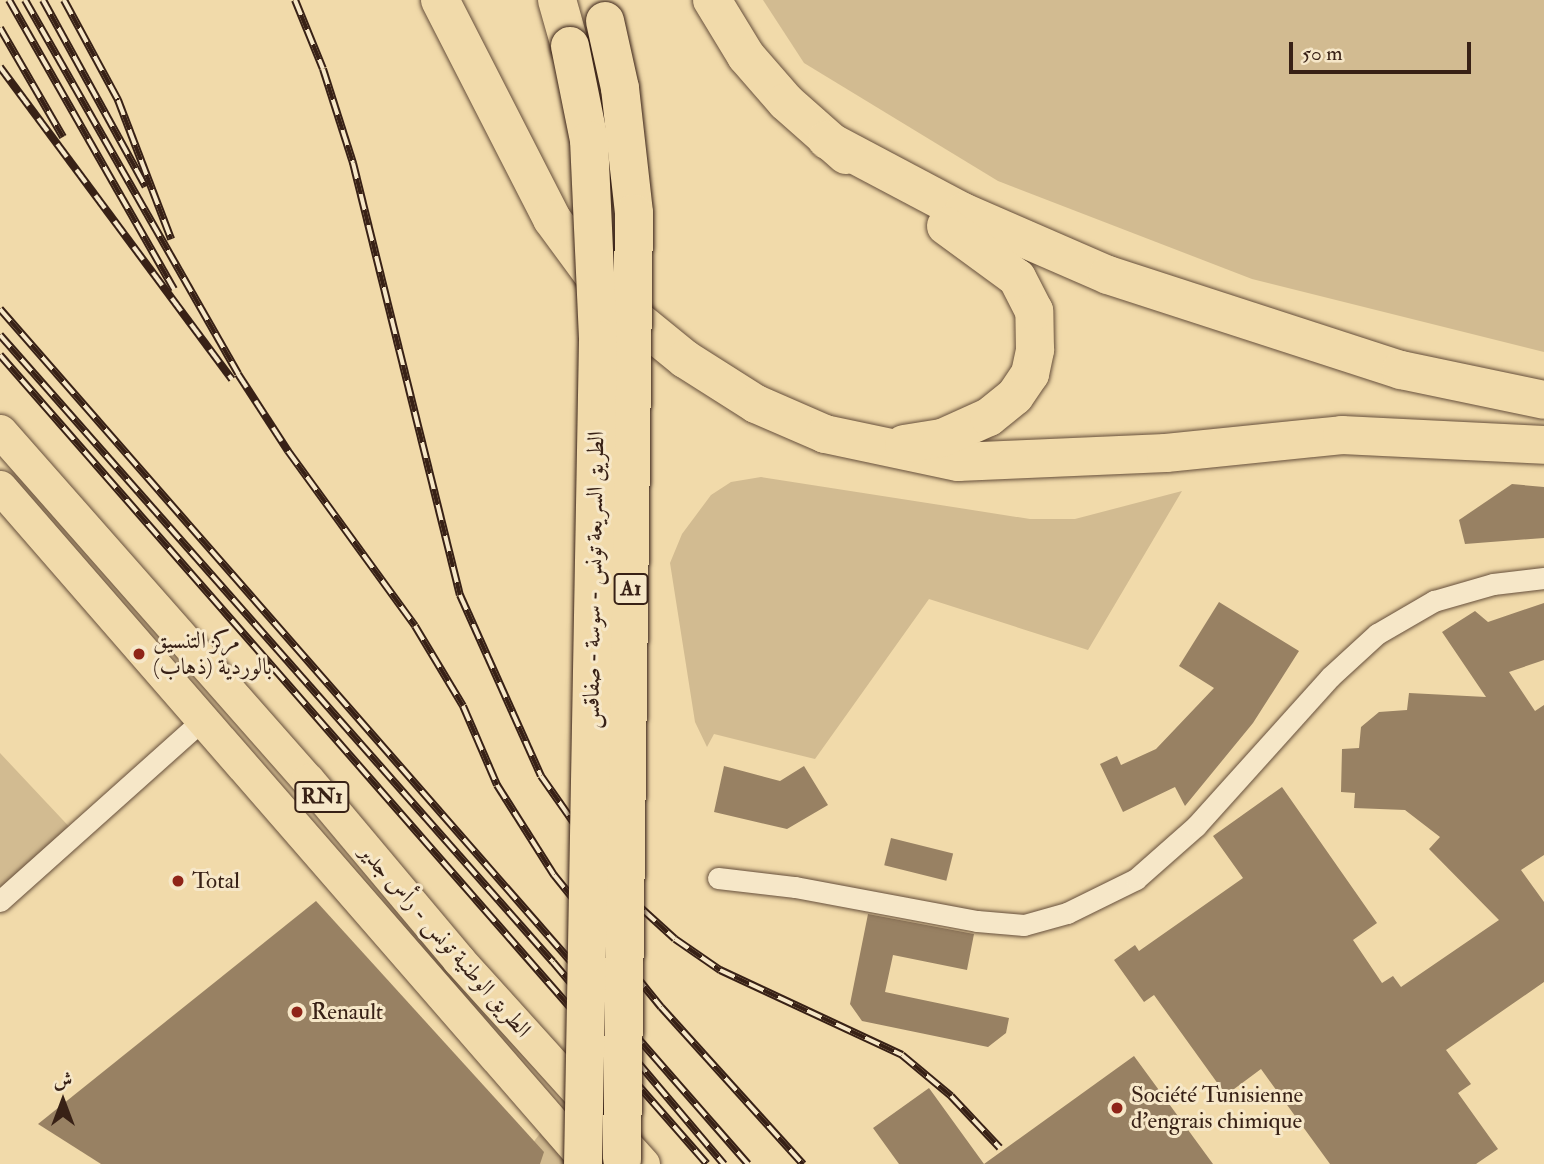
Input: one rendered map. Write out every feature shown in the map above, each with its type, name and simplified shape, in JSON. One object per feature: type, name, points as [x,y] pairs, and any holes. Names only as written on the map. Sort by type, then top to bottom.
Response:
[{"type":"highway","points":[[440,0],[552,219],[610,298],[685,359],[756,404],[825,434],[958,462],[1011,462],[1166,453],[1342,435],[1544,445]]},
{"type":"highway","name":"الطريق السريعة تونس - سوسة - صفاقس","points":[[557,0],[570,46],[589,139],[598,340],[583,1164]]},
{"type":"highway","points":[[712,0],[746,56],[827,140],[904,200],[992,256],[1017,278],[1034,311],[1035,351],[1030,374],[1015,396],[974,428],[888,446]]},
{"type":"highway","name":"الطريق السريعة تونس - سوسة - صفاقس","points":[[601,11],[620,88],[635,213],[622,1164]]},
{"type":"highway","points":[[827,140],[963,212],[1108,275],[1401,370],[1544,400]]},
{"type":"main road","name":"الطريق الوطنية تونس - رأس جدير","points":[[0,431],[309,780],[458,959],[643,1164]]},
{"type":"main road","name":"الطريق الوطنية تونس - رأس جدير","points":[[0,487],[205,718],[589,1164]]},
{"type":"street","points":[[718,878],[795,887],[977,921],[1024,925],[1067,913],[1136,879],[1196,826],[1331,677],[1377,634],[1434,601],[1493,584],[1544,578]]},
{"type":"street","points":[[0,901],[205,718]]},
{"type":"shaded area","points":[[763,0],[1544,0],[1544,352],[1252,279],[998,181],[804,63]]},
{"type":"shaded area","points":[[761,477],[1030,519],[1075,519],[1182,491],[1088,650],[929,599],[815,759],[714,734],[707,747],[695,722],[670,563],[682,534],[711,495],[731,482]]},
{"type":"shaded area","points":[[0,753],[76,834],[0,904]]},
{"type":"shaded area","points":[[544,1128],[577,1164],[517,1164]]},
{"type":"building","points":[[1512,484],[1544,487],[1544,538],[1465,544],[1459,520]]},
{"type":"building","points":[[1219,602],[1299,651],[1253,723],[1185,806],[1175,787],[1123,812],[1100,764],[1117,756],[1121,765],[1156,749],[1214,688],[1179,666]]},
{"type":"building","points":[[1544,603],[1544,660],[1509,672],[1535,711],[1544,705],[1544,855],[1521,870],[1544,902],[1544,982],[1446,1050],[1471,1084],[1458,1093],[1498,1149],[1476,1164],[1330,1164],[1261,1069],[1226,1095],[1154,995],[1144,1002],[1114,960],[1135,945],[1139,951],[1243,878],[1213,836],[1282,787],[1377,923],[1353,940],[1382,983],[1393,976],[1401,987],[1499,920],[1429,849],[1440,837],[1405,810],[1354,808],[1355,793],[1341,792],[1342,749],[1359,748],[1361,727],[1379,712],[1407,710],[1409,693],[1486,697],[1442,632],[1475,611],[1488,622]]},
{"type":"building","points":[[724,766],[780,781],[804,766],[828,805],[787,829],[714,812]]},
{"type":"building","points":[[891,838],[953,853],[946,881],[884,865]]},
{"type":"building","name":"Renault","points":[[316,901],[544,1152],[540,1164],[101,1164],[38,1124]]},
{"type":"building","points":[[868,914],[974,934],[967,970],[893,955],[885,992],[1009,1018],[1006,1033],[988,1047],[862,1021],[850,1004]]},
{"type":"building","name":"Société Tunisienne d'engrais chimique","points":[[1134,1056],[1213,1164],[984,1164]]},
{"type":"building","points":[[929,1088],[984,1164],[899,1164],[873,1128]]},
{"type":"railway","points":[[9,0],[174,289]]},
{"type":"railway","points":[[25,0],[238,374],[288,451],[415,626],[463,706],[497,785],[554,875],[661,1007],[803,1164]]},
{"type":"railway","points":[[43,0],[146,187]]},
{"type":"railway","points":[[64,0],[118,100],[171,239]]},
{"type":"railway","points":[[295,0],[323,69],[353,163],[460,595],[541,776],[620,889],[675,939],[720,970],[902,1055],[951,1096],[1000,1148]]},
{"type":"railway","points":[[0,28],[63,137]]},
{"type":"railway","points":[[0,67],[232,379]]},
{"type":"railway","points":[[0,309],[748,1164]]},
{"type":"railway","points":[[0,335],[553,962],[724,1164]]},
{"type":"railway","points":[[0,355],[707,1164]]},
{"type":"place","name":"مركز التنسيق بالوردية (ذهاب)","points":[[139,654]]},
{"type":"place","name":"Total","points":[[178,881]]},
{"type":"place","name":"Renault","points":[[297,1012]]},
{"type":"place","name":"Société Tunisienne d'engrais chimique","points":[[1117,1108]]}]
